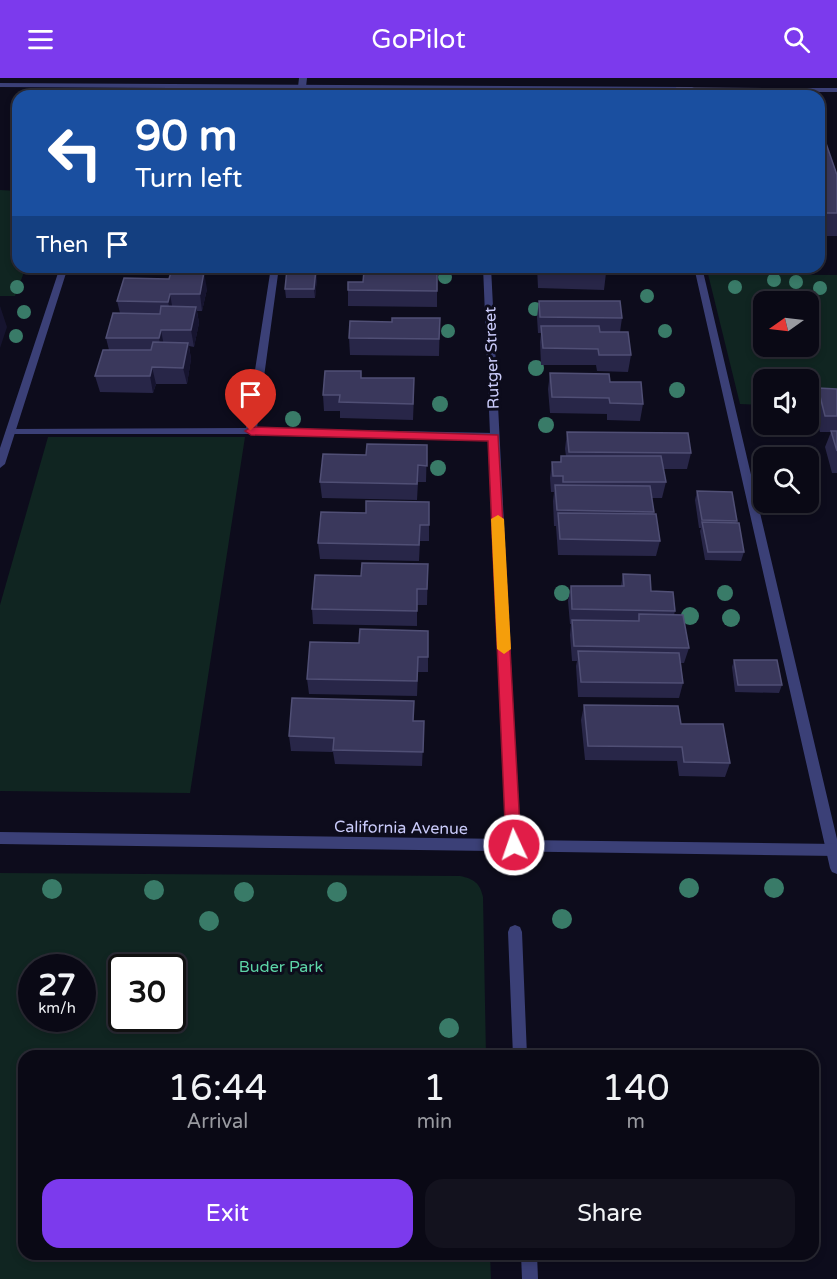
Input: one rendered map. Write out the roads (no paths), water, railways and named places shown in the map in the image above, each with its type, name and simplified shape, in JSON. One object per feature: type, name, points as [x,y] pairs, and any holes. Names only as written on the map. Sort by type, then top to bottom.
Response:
[{"type":"street","points":[[475,78],[476,88]]},
{"type":"street","points":[[770,90],[837,90],[833,78]]},
{"type":"street","points":[[0,85],[123,82],[265,90]]},
{"type":"street","points":[[388,90],[476,88],[566,90]]},
{"type":"street","points":[[687,90],[702,89]]},
{"type":"street","points":[[0,464],[62,273]]},
{"type":"street","points":[[251,431],[274,273]]},
{"type":"street","name":"Rutger Street","points":[[487,273],[514,845]]},
{"type":"street","points":[[699,273],[835,850],[837,868]]},
{"type":"street","points":[[10,432],[251,431],[494,438]]},
{"type":"street","name":"California Avenue","points":[[0,838],[835,850]]},
{"type":"street","points":[[515,932],[520,1050]]},
{"type":"street","points":[[529,1260],[530,1279]]},
{"type":"park label","name":"Buder Park","points":[[281,966]]}]
